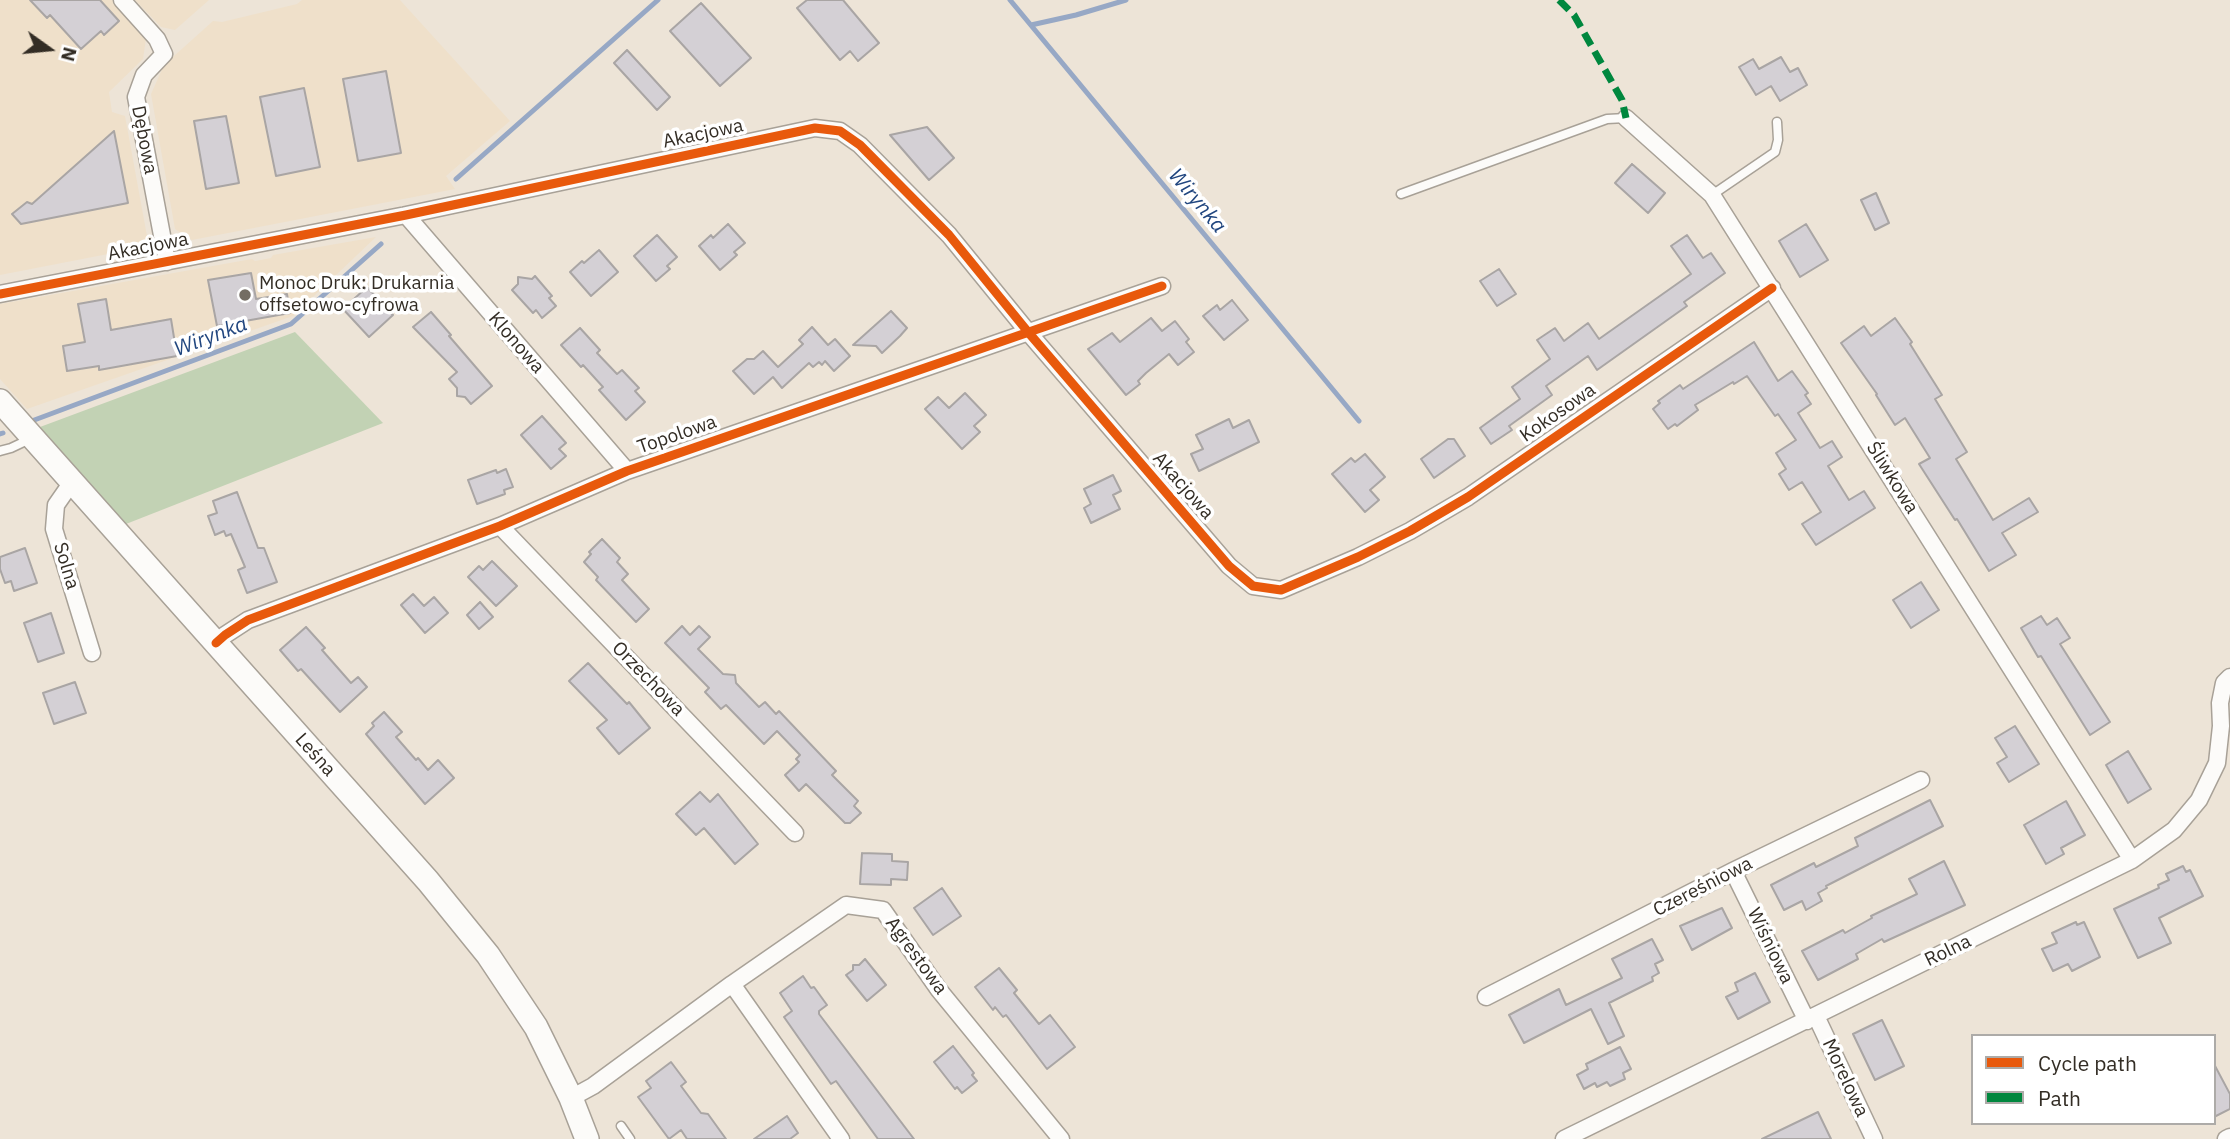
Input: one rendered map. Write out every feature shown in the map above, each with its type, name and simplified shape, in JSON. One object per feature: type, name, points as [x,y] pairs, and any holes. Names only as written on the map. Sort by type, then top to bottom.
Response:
[{"type":"street","name":"Dębowa","points":[[122,0],[158,39],[164,54],[145,75],[136,97],[167,262]]},
{"type":"street","name":"Śliwkowa","points":[[1626,118],[1712,195],[2132,860]]},
{"type":"street","name":"Akacjowa","points":[[0,293],[405,215],[816,128],[840,131],[860,145],[949,235],[1028,332],[1229,566]]},
{"type":"street","name":"Klonowa","points":[[405,215],[626,471]]},
{"type":"street","name":"Topolowa","points":[[216,643],[248,620],[500,526],[626,471],[1162,286]]},
{"type":"street","name":"Kokosowa","points":[[1229,566],[1254,586],[1281,590],[1410,531],[1468,497],[1772,288]]},
{"type":"street","name":"Leśna","points":[[0,401],[428,881],[488,955],[536,1027],[571,1098],[587,1139]]},
{"type":"street","name":"Solna","points":[[72,482],[56,505],[54,529],[92,653]]},
{"type":"street","name":"Orzechowa","points":[[500,526],[795,833]]},
{"type":"street","name":"Rolna","points":[[1564,1139],[2132,860],[2174,830],[2199,800],[2217,763],[2221,726],[2220,703],[2224,683],[2230,677]]},
{"type":"street","name":"Czereśniowa","points":[[1486,997],[1733,871],[1921,780]]},
{"type":"street","name":"Wiśniowa","points":[[1733,871],[1811,1019]]},
{"type":"street","name":"Agrestowa","points":[[571,1098],[593,1086],[846,905],[883,910],[939,990],[1061,1139]]},
{"type":"street","points":[[732,984],[841,1139]]},
{"type":"street","name":"Morelowa","points":[[1811,1019],[1874,1139]]},
{"type":"lane","points":[[1401,194],[1607,119],[1626,118]]},
{"type":"lane","points":[[1712,195],[1775,152],[1778,141],[1777,122]]},
{"type":"lane","points":[[0,451],[33,437]]},
{"type":"lane","points":[[621,1126],[630,1139]]},
{"type":"shaded area","points":[[0,0],[112,0],[146,38],[143,59],[109,92],[112,112],[125,116],[147,236],[139,248],[0,275]]},
{"type":"shaded area","points":[[135,0],[209,0],[175,30],[161,27]]},
{"type":"shaded area","points":[[302,0],[400,0],[510,121],[446,176],[455,189],[192,240],[175,229],[151,94],[164,65],[213,21],[222,22],[297,4]]},
{"type":"shaded area","points":[[376,237],[293,316],[27,409],[0,379],[0,304],[252,259],[255,261],[271,258],[273,255]]},
{"type":"green space","points":[[295,332],[383,423],[126,524],[40,427]]},
{"type":"building","points":[[30,0],[100,0],[119,21],[104,35],[101,31],[81,49],[50,15],[47,18]]},
{"type":"building","points":[[807,0],[843,0],[879,43],[858,61],[850,51],[840,60],[797,8]]},
{"type":"building","points":[[701,3],[751,58],[720,86],[670,31]]},
{"type":"building","points":[[627,50],[670,97],[657,110],[614,63]]},
{"type":"building","points":[[1781,57],[1790,72],[1798,68],[1807,85],[1780,101],[1771,86],[1756,95],[1739,67],[1753,59],[1759,69]]},
{"type":"building","points":[[386,71],[401,153],[358,161],[343,79]]},
{"type":"building","points":[[304,88],[320,167],[276,176],[260,97]]},
{"type":"building","points":[[226,116],[239,183],[206,189],[194,121]]},
{"type":"building","points":[[927,127],[954,158],[929,180],[890,135]]},
{"type":"building","points":[[114,131],[128,203],[21,224],[12,214],[27,202],[32,204]]},
{"type":"building","points":[[1632,164],[1665,193],[1648,213],[1615,183]]},
{"type":"building","points":[[1876,193],[1889,223],[1875,230],[1861,200]]},
{"type":"building","points":[[728,224],[745,243],[734,252],[737,255],[720,270],[699,246]]},
{"type":"building","points":[[1806,224],[1828,260],[1800,277],[1779,241]]},
{"type":"building","points":[[657,235],[677,257],[667,266],[670,269],[656,281],[634,256]]},
{"type":"building","points":[[1687,235],[1703,258],[1711,253],[1725,273],[1684,302],[1687,306],[1597,370],[1588,356],[1546,386],[1552,395],[1509,426],[1512,430],[1491,444],[1480,428],[1520,399],[1512,387],[1550,359],[1537,340],[1555,328],[1564,341],[1588,323],[1599,339],[1691,274],[1671,246]]},
{"type":"building","points":[[599,250],[618,272],[591,296],[570,272]]},
{"type":"building","points":[[1499,269],[1516,294],[1497,306],[1480,281]]},
{"type":"building","points":[[251,273],[256,299],[287,294],[290,313],[217,326],[208,280]]},
{"type":"building","points":[[535,276],[552,296],[549,298],[556,306],[542,318],[536,310],[533,313],[512,290],[518,284],[518,277],[532,279]]},
{"type":"building","points":[[367,287],[393,315],[369,337],[343,309]]},
{"type":"building","points":[[106,299],[111,330],[171,319],[177,356],[99,370],[99,366],[67,371],[63,346],[85,342],[78,304]]},
{"type":"building","points":[[1232,300],[1248,320],[1224,340],[1203,316],[1217,305],[1220,310]]},
{"type":"building","points":[[891,311],[907,328],[882,353],[876,346],[853,345]]},
{"type":"building","points":[[431,312],[492,386],[471,404],[465,397],[457,396],[457,388],[449,379],[457,372],[413,327]]},
{"type":"building","points":[[1151,318],[1162,331],[1175,321],[1189,339],[1186,342],[1194,352],[1178,365],[1169,354],[1146,373],[1138,381],[1140,384],[1126,395],[1088,349],[1112,333],[1120,342]]},
{"type":"building","points":[[1895,318],[1942,395],[1935,399],[1967,452],[1956,459],[1993,520],[2029,498],[2038,512],[2002,533],[2016,555],[1989,571],[1919,464],[1930,458],[1905,418],[1895,425],[1841,343],[1864,326],[1871,336]]},
{"type":"building","points":[[812,327],[828,345],[835,339],[850,356],[834,371],[825,361],[822,365],[819,362],[813,367],[809,363],[782,388],[773,377],[754,394],[733,371],[747,359],[754,359],[763,351],[778,367],[803,344],[799,340]]},
{"type":"building","points":[[580,328],[600,350],[597,353],[617,374],[622,370],[639,388],[635,391],[645,402],[626,420],[599,390],[603,387],[561,345]]},
{"type":"building","points":[[1754,342],[1778,381],[1792,371],[1808,393],[1805,395],[1811,404],[1798,413],[1820,448],[1832,441],[1842,457],[1828,466],[1849,500],[1864,491],[1875,508],[1816,545],[1802,524],[1821,512],[1802,482],[1789,490],[1779,474],[1786,469],[1776,453],[1796,440],[1747,376],[1695,405],[1698,410],[1677,426],[1675,424],[1668,429],[1653,409],[1660,403],[1658,401],[1680,385],[1683,389]]},
{"type":"building","points":[[965,393],[986,415],[974,426],[980,432],[962,449],[925,409],[938,397],[949,408]]},
{"type":"building","points":[[542,416],[566,443],[559,449],[566,456],[551,469],[521,435]]},
{"type":"building","points":[[1229,419],[1233,428],[1249,420],[1259,442],[1199,471],[1191,454],[1203,449],[1196,435]]},
{"type":"building","points":[[1448,439],[1454,439],[1465,456],[1434,478],[1421,459]]},
{"type":"building","points":[[1365,454],[1385,477],[1370,490],[1379,500],[1365,512],[1332,474],[1351,458],[1355,462]]},
{"type":"building","points":[[506,469],[513,487],[504,490],[505,494],[477,504],[468,480]]},
{"type":"building","points":[[1113,475],[1121,491],[1113,495],[1120,509],[1091,523],[1084,508],[1091,504],[1084,489]]},
{"type":"building","points":[[237,492],[258,548],[264,548],[277,582],[247,593],[238,570],[245,567],[231,534],[226,536],[224,531],[215,535],[208,516],[217,513],[213,501]]},
{"type":"building","points":[[602,539],[620,558],[617,562],[628,574],[622,580],[649,609],[636,622],[596,580],[598,577],[584,562],[591,554],[589,552]]},
{"type":"building","points":[[25,548],[37,583],[14,591],[11,581],[5,583],[0,569],[0,557]]},
{"type":"building","points":[[492,561],[517,586],[496,606],[468,577],[479,566],[483,570]]},
{"type":"building","points":[[1921,582],[1939,610],[1911,628],[1893,600]]},
{"type":"building","points":[[413,594],[424,606],[434,597],[448,613],[425,633],[401,605]]},
{"type":"building","points":[[480,602],[493,617],[479,629],[467,615]]},
{"type":"building","points":[[51,613],[64,653],[38,662],[24,623]]},
{"type":"building","points":[[2041,616],[2047,625],[2057,618],[2070,638],[2060,644],[2110,722],[2090,735],[2021,628]]},
{"type":"building","points":[[682,626],[690,635],[699,626],[710,637],[698,649],[723,674],[735,675],[736,683],[759,707],[765,702],[776,714],[779,711],[836,771],[832,775],[858,801],[854,806],[861,813],[850,823],[845,823],[806,784],[799,791],[785,775],[799,762],[796,759],[800,755],[777,731],[764,744],[726,705],[721,709],[705,692],[709,688],[665,643]]},
{"type":"building","points":[[306,627],[351,683],[358,677],[367,687],[340,712],[280,650]]},
{"type":"building","points":[[588,663],[627,704],[629,702],[650,728],[619,754],[597,728],[607,720],[569,681]]},
{"type":"building","points":[[75,682],[86,713],[54,724],[43,693]]},
{"type":"building","points":[[384,712],[402,732],[396,737],[416,760],[418,758],[428,770],[438,760],[454,778],[425,804],[366,734],[374,726],[372,723]]},
{"type":"building","points":[[2015,726],[2039,764],[2009,782],[1997,763],[2007,757],[1995,738]]},
{"type":"building","points":[[2128,751],[2151,789],[2128,803],[2106,765]]},
{"type":"building","points":[[700,792],[710,802],[718,794],[758,844],[735,864],[704,828],[696,835],[676,814]]},
{"type":"building","points":[[1930,800],[1943,826],[1826,886],[1827,888],[1818,893],[1822,901],[1806,910],[1802,901],[1784,910],[1771,885],[1814,863],[1816,867],[1858,846],[1855,838]]},
{"type":"building","points":[[2066,801],[2085,835],[2061,848],[2064,854],[2046,864],[2024,825]]},
{"type":"building","points":[[862,853],[892,854],[892,861],[908,862],[907,880],[891,879],[891,885],[860,884]]},
{"type":"building","points":[[1944,861],[1965,905],[1884,942],[1882,939],[1856,954],[1858,959],[1818,980],[1802,951],[1843,930],[1845,933],[1872,918],[1871,916],[1917,894],[1909,879]]},
{"type":"building","points":[[2183,866],[2186,872],[2190,870],[2203,896],[2159,918],[2171,943],[2138,958],[2114,909],[2159,888],[2158,885],[2169,880],[2166,874]]},
{"type":"building","points":[[942,888],[961,916],[933,935],[914,908]]},
{"type":"building","points":[[1722,908],[1732,928],[1692,950],[1680,926]]},
{"type":"building","points":[[2076,922],[2077,925],[2084,922],[2100,957],[2072,971],[2068,964],[2053,971],[2042,949],[2057,943],[2052,933]]},
{"type":"building","points":[[1652,939],[1663,960],[1655,964],[1659,973],[1652,977],[1653,981],[1609,1003],[1624,1036],[1608,1044],[1591,1009],[1524,1043],[1509,1015],[1559,989],[1566,1005],[1622,978],[1612,959]]},
{"type":"building","points":[[865,959],[886,985],[867,1001],[846,975],[853,970],[853,965],[859,965]]},
{"type":"building","points":[[999,968],[1017,990],[1014,993],[1039,1024],[1050,1015],[1075,1047],[1047,1069],[1006,1015],[1003,1017],[995,1007],[993,1010],[975,987]]},
{"type":"building","points":[[1755,973],[1770,1002],[1738,1019],[1726,997],[1738,991],[1735,983]]},
{"type":"building","points":[[803,976],[827,1005],[819,1014],[914,1139],[878,1139],[836,1081],[831,1084],[784,1017],[792,1011],[780,993]]},
{"type":"building","points":[[1882,1020],[1904,1066],[1875,1080],[1853,1034]]},
{"type":"building","points":[[953,1046],[977,1081],[962,1093],[957,1087],[955,1089],[934,1062]]},
{"type":"building","points":[[1620,1047],[1631,1069],[1623,1073],[1625,1079],[1610,1086],[1607,1082],[1597,1087],[1595,1083],[1584,1089],[1577,1075],[1588,1069],[1586,1064]]},
{"type":"building","points":[[671,1062],[686,1082],[681,1086],[701,1113],[708,1114],[726,1139],[687,1139],[681,1130],[669,1139],[638,1097],[651,1088],[646,1081]]},
{"type":"building","points":[[2216,1068],[2230,1094],[2230,1109],[2216,1116]]},
{"type":"building","points":[[1818,1112],[1831,1139],[1762,1139]]},
{"type":"building","points":[[787,1116],[798,1133],[790,1139],[754,1139]]},
{"type":"waterway","name":"Wirynka","points":[[456,179],[658,0]]},
{"type":"waterway","name":"Wirynka","points":[[1010,0],[1359,421]]},
{"type":"waterway","points":[[1031,25],[1126,0]]},
{"type":"waterway","name":"Wirynka","points":[[29,422],[291,324],[381,244]]},
{"type":"marked path","points":[[1559,0],[1574,15],[1622,100],[1626,118]]},
{"type":"cycle path","points":[[0,294],[406,215],[815,128],[840,131],[860,145],[949,235],[1028,332],[1229,566],[1253,586],[1281,590],[1358,557],[1468,497],[1772,288]]},
{"type":"cycle path","points":[[216,643],[248,620],[500,526],[627,471],[1162,286]]},
{"type":"place","name":"Monoc Druk: Drukarnia offsetowo-cyfrowa","points":[[245,295]]}]
